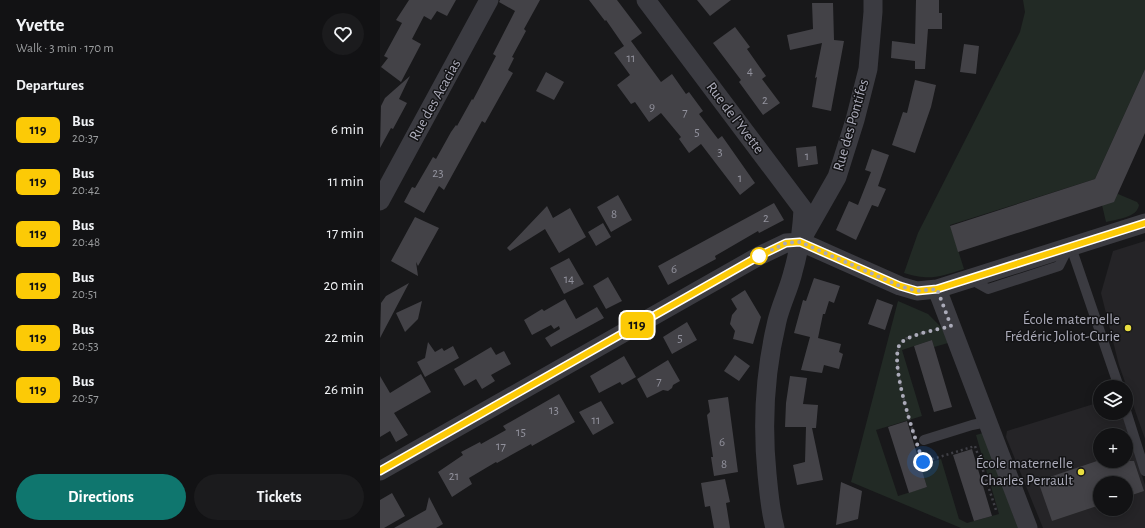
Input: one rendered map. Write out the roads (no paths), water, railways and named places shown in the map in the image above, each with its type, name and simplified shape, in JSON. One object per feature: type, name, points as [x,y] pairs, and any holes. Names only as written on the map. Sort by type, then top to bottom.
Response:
[{"type":"street","name":"Rue des Acacias","points":[[380,200],[489,0]]},
{"type":"street","name":"Rue de l'Yvette","points":[[646,0],[803,209],[800,242]]},
{"type":"street","name":"Rue des Pontifes","points":[[800,242],[836,177],[855,120],[868,69],[873,0]]},
{"type":"street","points":[[380,471],[763,254],[786,243],[800,242],[900,286],[917,291],[937,289],[1144,222]]},
{"type":"street","points":[[775,528],[770,512],[764,444],[768,377],[778,319],[793,273],[800,242]]},
{"type":"street","points":[[937,289],[1028,528]]},
{"type":"lane","points":[[1069,247],[1116,380]]},
{"type":"lane","points":[[1129,420],[1145,471]]},
{"type":"lane","points":[[920,443],[972,425],[987,422]]},
{"type":"place","name":"École maternelle Frédéric Joliot-Curie","points":[[1128,328]]},
{"type":"place","name":"École maternelle Charles Perrault","points":[[1081,472]]}]
